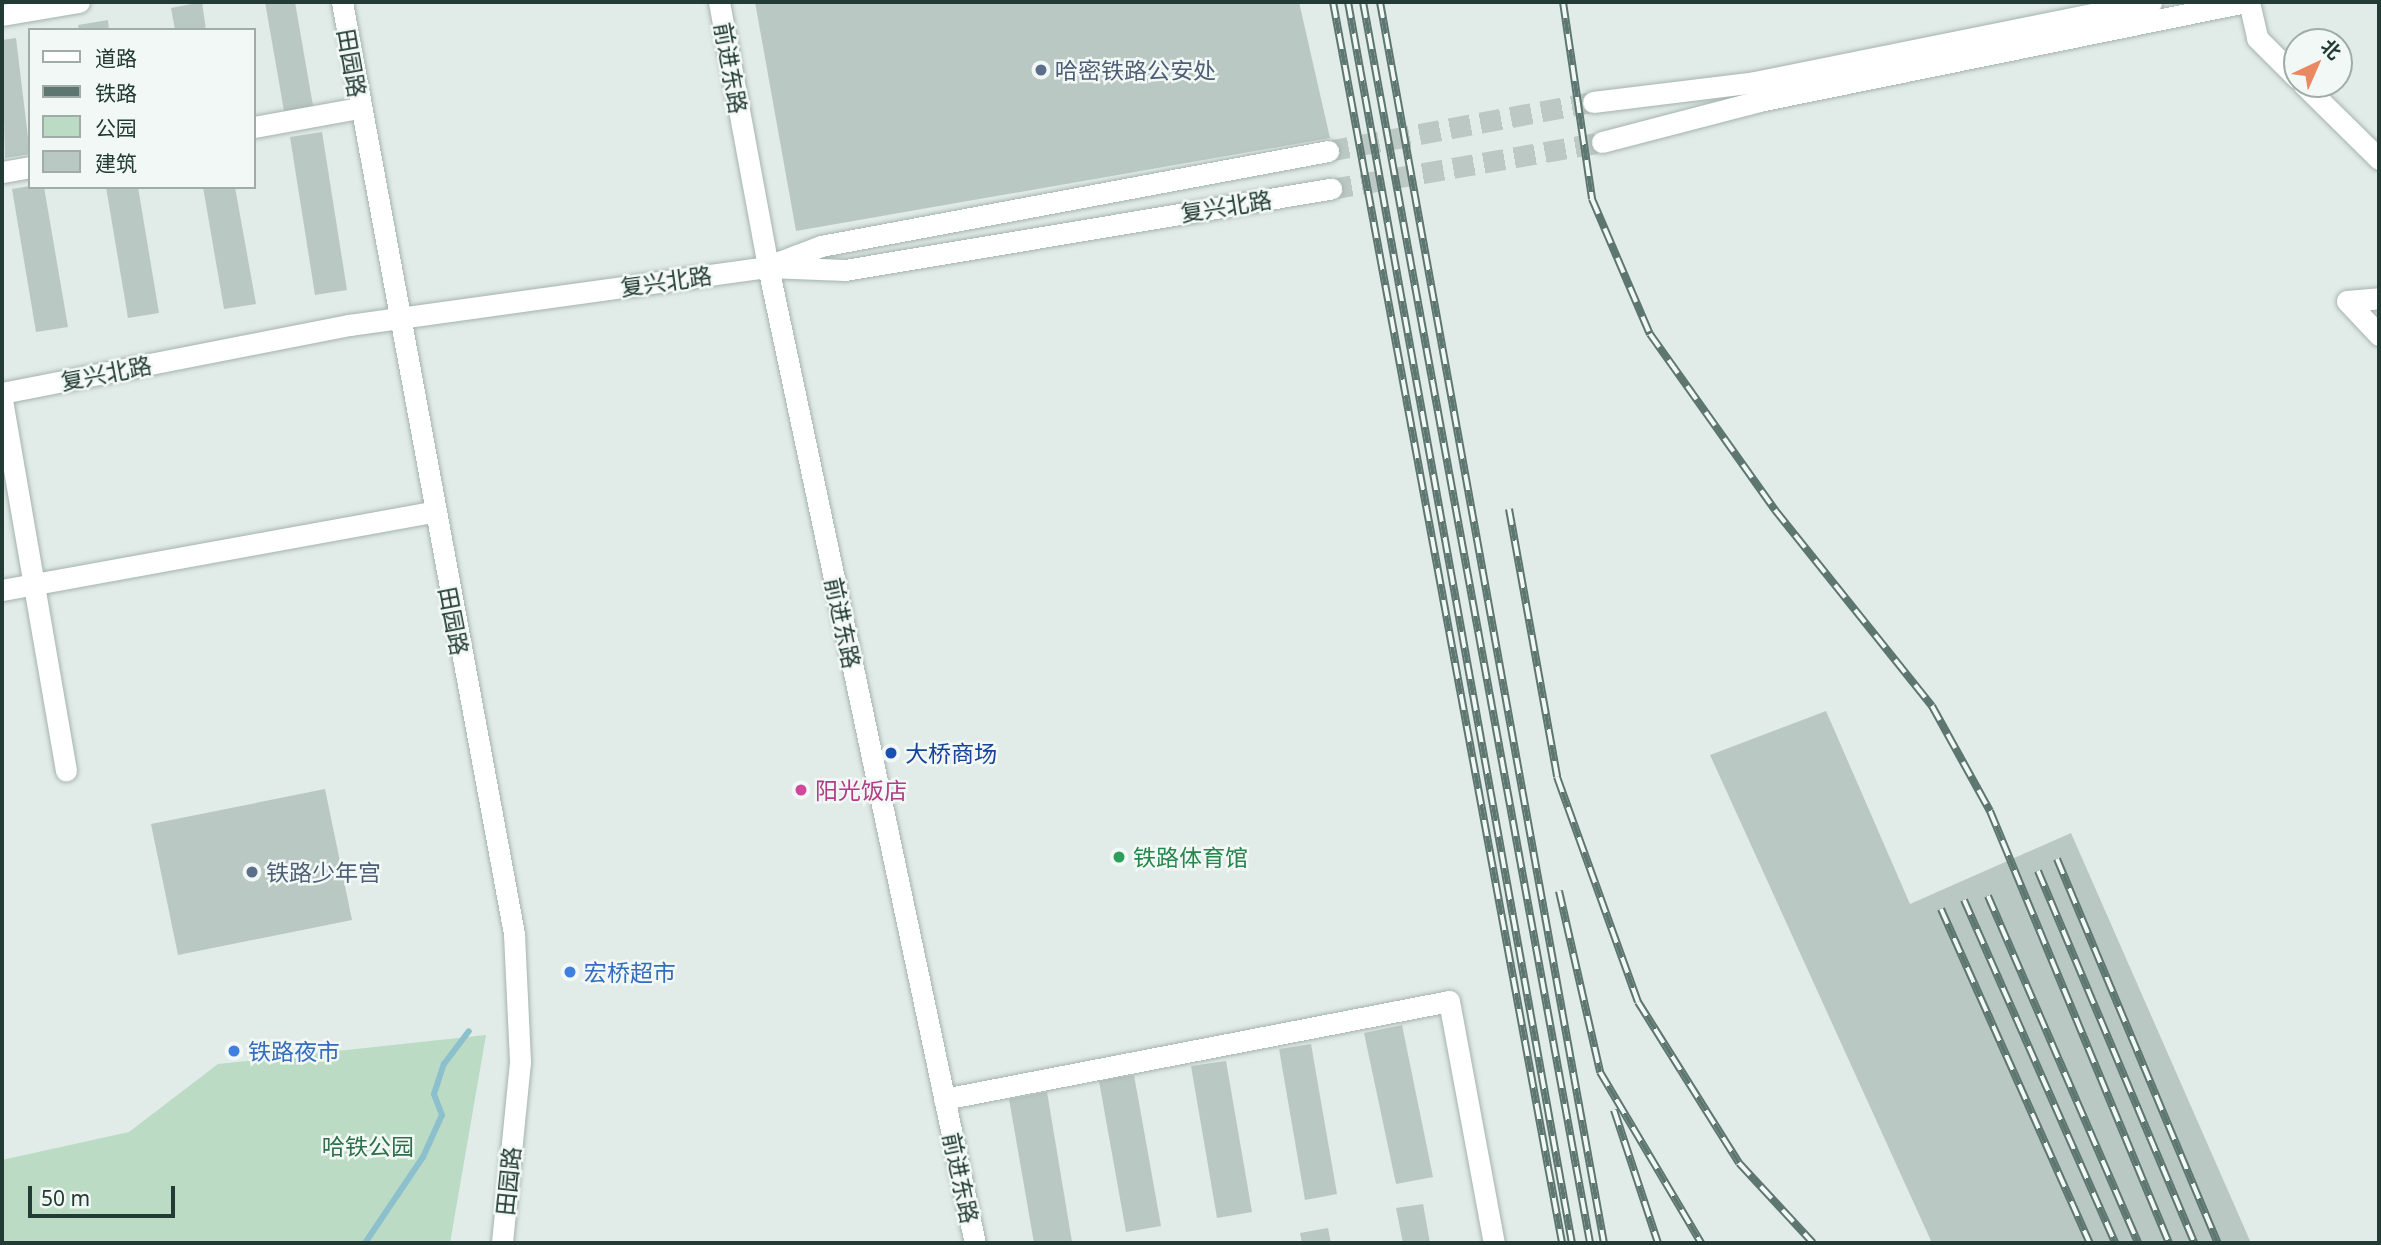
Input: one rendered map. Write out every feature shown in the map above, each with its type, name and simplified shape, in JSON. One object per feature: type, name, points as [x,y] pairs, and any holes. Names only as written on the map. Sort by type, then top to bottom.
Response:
[{"type":"street","points":[[2,15],[79,2]]},
{"type":"street","name":"田园路","points":[[342,2],[396,320],[518,967],[520,1062],[502,1243]]},
{"type":"street","name":"前进东路","points":[[719,2],[768,267],[975,1243]]},
{"type":"street","points":[[1593,102],[1755,82],[2151,2]]},
{"type":"street","points":[[1601,142],[1759,101],[2247,2],[2257,38],[2283,64]]},
{"type":"street","points":[[2317,98],[2379,159]]},
{"type":"street","points":[[256,127],[359,108]]},
{"type":"street","points":[[768,267],[821,246],[1328,152]]},
{"type":"street","points":[[2,172],[28,167]]},
{"type":"street","name":"复兴北路","points":[[2,393],[396,320],[768,267],[845,270],[1331,189]]},
{"type":"street","points":[[2379,298],[2347,302],[2379,335]]},
{"type":"street","points":[[2,400],[66,771]]},
{"type":"street","points":[[2,590],[433,512]]},
{"type":"street","points":[[944,1099],[1449,1001],[1494,1243]]},
{"type":"green space","name":"哈铁公园","points":[[486,1035],[450,1243],[2,1243],[2,1160],[129,1132],[218,1064]]},
{"type":"building","points":[[202,2],[206,28],[175,28],[171,8]]},
{"type":"building","points":[[265,2],[295,2],[313,106],[284,111]]},
{"type":"building","name":"哈密铁路公安处","points":[[755,2],[1299,2],[1330,138],[796,231]]},
{"type":"building","points":[[108,20],[109,28],[79,28],[78,25]]},
{"type":"building","points":[[16,38],[28,137],[28,154],[5,158],[2,40]]},
{"type":"building","points":[[322,132],[347,290],[315,295],[290,137]]},
{"type":"building","points":[[28,186],[28,189],[44,189],[68,327],[36,332],[12,189]]},
{"type":"building","points":[[106,189],[138,189],[159,313],[128,318]]},
{"type":"building","points":[[203,189],[235,189],[256,304],[224,309]]},
{"type":"building","points":[[1826,711],[1910,904],[2071,833],[2251,1243],[1932,1243],[1710,755]]},
{"type":"building","name":"铁路少年宫","points":[[325,789],[352,920],[178,955],[151,824]]},
{"type":"building","points":[[1402,1025],[1433,1177],[1396,1184],[1364,1033]]},
{"type":"building","points":[[1311,1044],[1337,1194],[1305,1200],[1279,1049]]},
{"type":"building","points":[[1226,1061],[1252,1212],[1217,1218],[1191,1066]]},
{"type":"building","points":[[1134,1075],[1161,1226],[1126,1232],[1099,1081]]},
{"type":"building","points":[[1047,1092],[1072,1242],[1034,1243],[1009,1099]]},
{"type":"building","points":[[1423,1204],[1430,1243],[1403,1243],[1396,1208]]},
{"type":"building","points":[[1328,1228],[1331,1243],[1302,1243],[1300,1233]]},
{"type":"waterway","points":[[365,1243],[423,1157],[442,1115],[434,1094],[444,1064],[469,1031]]},
{"type":"tunnel","points":[[1328,151],[1593,102]]},
{"type":"tunnel","points":[[1331,189],[1602,142]]},
{"type":"railway","points":[[1333,2],[1562,1243]]},
{"type":"railway","points":[[1348,2],[1572,1243]]},
{"type":"railway","points":[[1363,2],[1590,1243]]},
{"type":"railway","points":[[1380,2],[1604,1243]]},
{"type":"railway","points":[[1563,2],[1592,199],[1650,334],[1775,510],[1932,706],[1990,811],[2169,1243]]},
{"type":"railway","points":[[1509,509],[1557,777],[1638,1002],[1739,1163],[1813,1243]]},
{"type":"railway","points":[[2057,859],[2218,1243]]},
{"type":"railway","points":[[2038,871],[2194,1243]]},
{"type":"railway","points":[[1559,891],[1600,1072],[1701,1243]]},
{"type":"railway","points":[[1988,896],[2138,1243]]},
{"type":"railway","points":[[1964,900],[2115,1243]]},
{"type":"railway","points":[[1941,909],[2090,1243]]},
{"type":"railway","points":[[1614,1110],[1658,1243]]},
{"type":"place","name":"哈密铁路公安处","points":[[1041,70]]},
{"type":"place","name":"大桥商场","points":[[891,753]]},
{"type":"place","name":"阳光饭店","points":[[801,790]]},
{"type":"place","name":"铁路体育馆","points":[[1119,857]]},
{"type":"place","name":"铁路少年宫","points":[[252,872]]},
{"type":"place","name":"宏桥超市","points":[[570,972]]},
{"type":"place","name":"铁路夜市","points":[[234,1051]]}]
